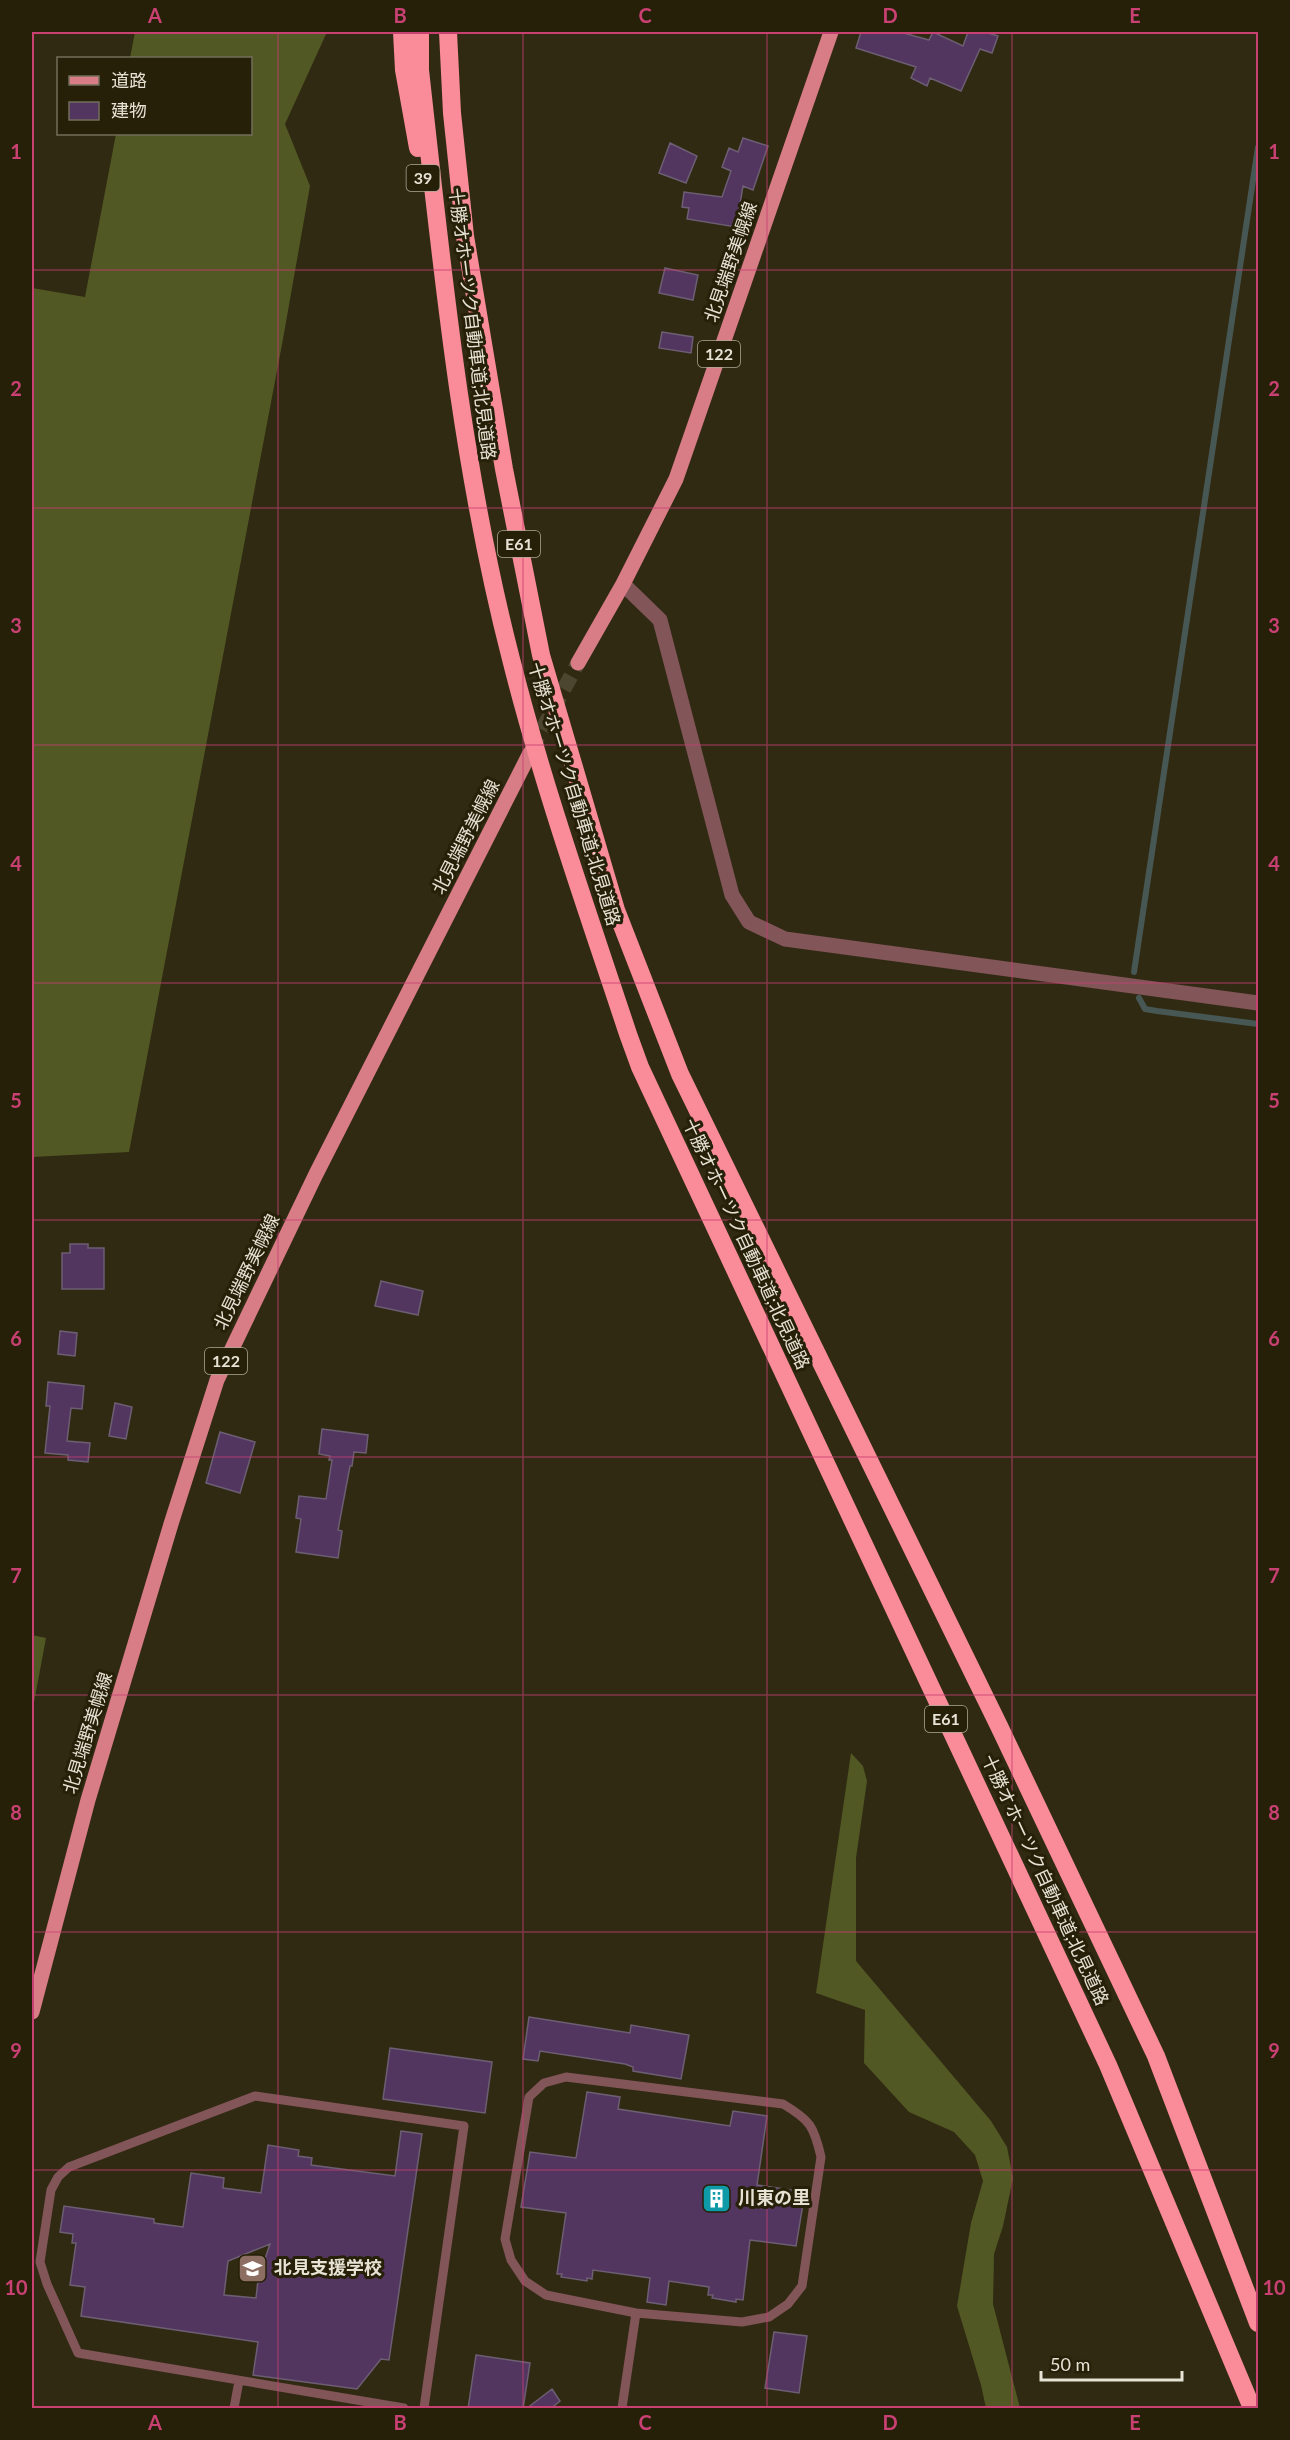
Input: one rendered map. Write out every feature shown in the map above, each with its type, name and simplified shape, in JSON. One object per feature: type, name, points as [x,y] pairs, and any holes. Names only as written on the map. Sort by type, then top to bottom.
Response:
[{"type":"highway","name":"39","points":[[402,32],[404,70],[448,324]]},
{"type":"highway","name":"十勝オホーツク自動車道;北見道路","points":[[420,32],[420,70],[448,324],[472,480],[510,658],[554,808],[640,1067],[1108,2065],[1252,2409]]},
{"type":"highway","name":"十勝オホーツク自動車道;北見道路","points":[[448,32],[452,113],[465,236],[504,470],[541,655],[616,910],[681,1074],[999,1726],[1156,2056],[1258,2323]]},
{"type":"highway","points":[[452,113],[459,32]]},
{"type":"main road","name":"北見端野美幌線","points":[[578,663],[623,584],[676,479],[831,32]]},
{"type":"main road","name":"北見端野美幌線","points":[[32,2012],[88,1800],[217,1380],[316,1174],[530,753]]},
{"type":"street","points":[[623,584],[660,620],[732,895],[749,922],[785,939],[1258,1003]]},
{"type":"lane","points":[[566,2077],[783,2104],[804,2117],[816,2137],[821,2157],[802,2286],[788,2304],[769,2317],[742,2322],[636,2313],[546,2295],[525,2281],[511,2260],[505,2239],[529,2097],[544,2083],[566,2077]]},
{"type":"lane","points":[[404,2409],[78,2354],[47,2284],[40,2262],[51,2190],[58,2177],[69,2167],[255,2096],[464,2126],[424,2409]]},
{"type":"lane","points":[[622,2409],[636,2313]]},
{"type":"lane","points":[[234,2409],[239,2381]]},
{"type":"green space","points":[[135,32],[327,32],[285,124],[310,186],[129,1152],[32,1157],[32,288],[85,297],[116,135],[252,135],[252,57],[130,57]]},
{"type":"green space","points":[[32,1635],[46,1638],[32,1713]]},
{"type":"green space","points":[[851,1753],[863,1766],[867,1781],[856,1858],[856,1961],[991,2121],[1007,2147],[1013,2178],[1003,2226],[994,2254],[993,2304],[1020,2408],[986,2408],[957,2306],[971,2223],[983,2181],[975,2155],[954,2132],[909,2112],[864,2063],[865,2010],[816,1993]]},
{"type":"building","points":[[861,32],[900,32],[929,40],[933,32],[963,46],[968,32],[985,32],[998,36],[992,53],[980,49],[961,91],[930,78],[927,86],[911,78],[916,67],[856,48]]},
{"type":"building","points":[[743,138],[768,146],[753,190],[743,186],[736,227],[687,219],[689,208],[682,207],[684,192],[722,197],[731,171],[722,167],[729,148],[738,152]]},
{"type":"building","points":[[670,143],[697,156],[686,183],[659,173]]},
{"type":"building","points":[[665,268],[698,275],[693,300],[659,293]]},
{"type":"building","points":[[662,332],[693,337],[691,353],[659,348]]},
{"type":"building","points":[[70,1244],[88,1244],[88,1248],[104,1248],[104,1289],[62,1289],[62,1253],[70,1253]]},
{"type":"building","points":[[381,1281],[423,1291],[418,1315],[375,1306]]},
{"type":"building","points":[[60,1331],[77,1333],[75,1356],[58,1354]]},
{"type":"building","points":[[48,1382],[84,1386],[82,1409],[71,1408],[67,1441],[90,1443],[88,1462],[68,1460],[68,1455],[45,1453],[50,1406],[46,1406]]},
{"type":"building","points":[[115,1403],[132,1407],[126,1439],[109,1436]]},
{"type":"building","points":[[322,1429],[368,1435],[366,1453],[354,1452],[352,1466],[350,1466],[338,1530],[342,1531],[338,1558],[296,1552],[301,1519],[296,1518],[299,1496],[326,1499],[332,1460],[329,1460],[330,1456],[319,1454]]},
{"type":"building","points":[[220,1432],[255,1442],[240,1493],[206,1483]]},
{"type":"building","points":[[529,2017],[630,2033],[631,2025],[689,2035],[681,2079],[633,2071],[633,2067],[625,2064],[540,2051],[538,2061],[523,2059]]},
{"type":"building","points":[[390,2048],[492,2062],[485,2113],[383,2099]]},
{"type":"building","name":"川東の里","points":[[587,2092],[620,2097],[618,2109],[730,2126],[733,2111],[767,2116],[757,2185],[805,2192],[796,2246],[750,2240],[743,2300],[736,2299],[736,2302],[712,2298],[713,2295],[708,2295],[709,2287],[669,2281],[666,2305],[647,2302],[650,2278],[593,2270],[592,2279],[587,2278],[587,2281],[561,2277],[562,2274],[557,2274],[566,2213],[521,2207],[530,2152],[576,2158]]},
{"type":"building","points":[[401,2131],[422,2134],[389,2360],[381,2359],[357,2389],[253,2375],[258,2342],[81,2316],[85,2287],[70,2285],[76,2243],[72,2243],[73,2234],[60,2232],[64,2206],[154,2219],[154,2223],[183,2227],[191,2173],[224,2178],[223,2188],[261,2193],[268,2145],[299,2150],[298,2156],[312,2158],[311,2165],[395,2176]],"holes":[[[270,2244],[258,2280],[256,2298],[224,2295],[228,2261]]]},
{"type":"building","points":[[774,2332],[807,2336],[799,2393],[765,2388]]},
{"type":"building","points":[[476,2355],[530,2363],[523,2409],[468,2409]]},
{"type":"building","points":[[552,2389],[560,2401],[550,2409],[526,2409]]},
{"type":"waterway","points":[[1134,972],[1258,147]]},
{"type":"waterway","points":[[1139,998],[1145,1009],[1258,1024]]},
{"type":"tunnel","points":[[531,750],[578,663]]},
{"type":"place","name":"川東の里","points":[[717,2198]]},
{"type":"place","name":"北見支援学校","points":[[253,2268]]}]
